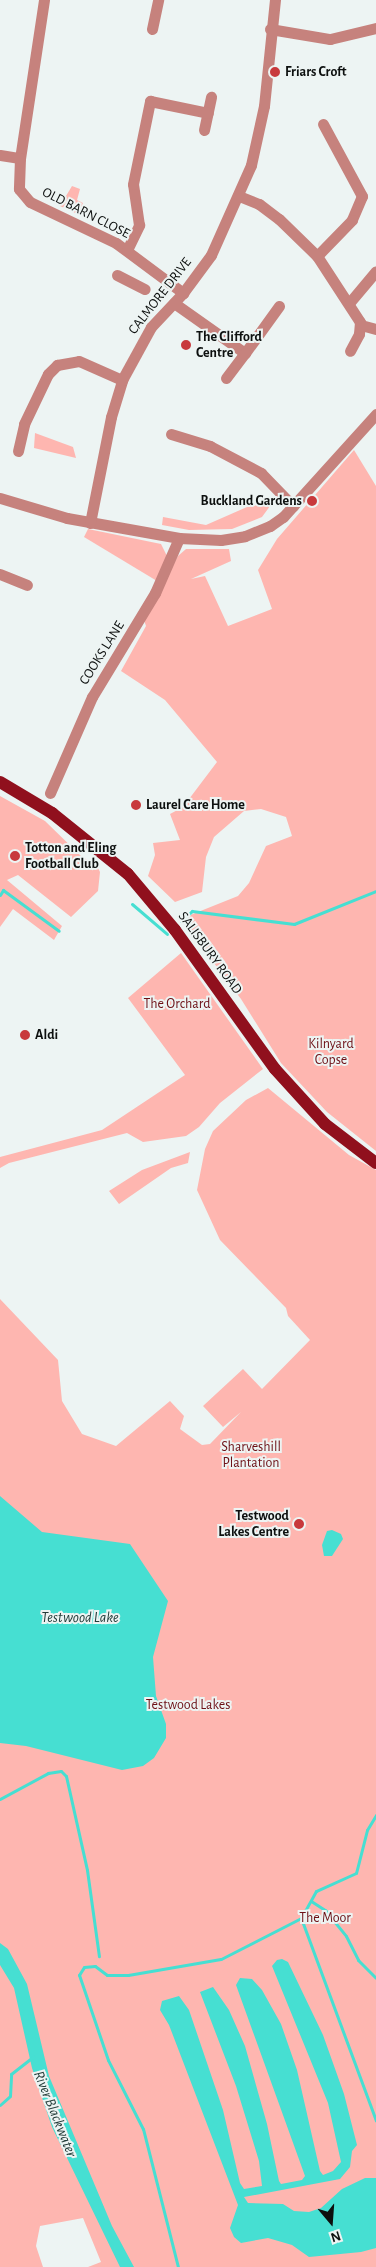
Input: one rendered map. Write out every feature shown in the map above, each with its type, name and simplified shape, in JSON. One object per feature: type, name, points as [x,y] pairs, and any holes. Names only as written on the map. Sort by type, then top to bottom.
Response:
[{"type":"main road","name":"SALISBURY ROAD","points":[[0,782],[52,813],[128,874],[176,930],[275,1069],[325,1124],[376,1163]]},
{"type":"street","name":"OLD BARN CLOSE","points":[[44,0],[20,158],[19,183],[25,198],[127,250],[183,293]]},
{"type":"street","points":[[152,29],[158,0]]},
{"type":"street","name":"CALMORE DRIVE","points":[[90,523],[109,426],[122,380],[151,327],[183,293],[211,255],[239,196],[261,127],[270,29],[275,0]]},
{"type":"street","points":[[270,29],[330,39],[376,28]]},
{"type":"street","points":[[204,130],[212,97]]},
{"type":"street","points":[[127,250],[139,225],[133,184],[150,101],[208,113]]},
{"type":"street","points":[[317,256],[352,220],[362,196],[323,124]]},
{"type":"street","points":[[0,155],[20,158]]},
{"type":"street","points":[[239,196],[259,204],[279,219],[317,256],[350,302],[361,325],[350,351]]},
{"type":"street","points":[[117,275],[142,287],[150,268]]},
{"type":"street","points":[[350,302],[376,271]]},
{"type":"street","points":[[174,302],[245,353]]},
{"type":"street","points":[[226,378],[279,306]]},
{"type":"street","points":[[361,325],[376,329]]},
{"type":"street","points":[[18,451],[24,424],[48,374],[56,365],[79,361],[122,380]]},
{"type":"street","points":[[0,498],[90,523],[179,538],[221,540],[245,536],[270,526],[293,506],[376,414]]},
{"type":"street","points":[[172,434],[210,446],[261,473],[293,506]]},
{"type":"street","name":"COOKS LANE","points":[[55,789],[92,697],[155,593],[179,538]]},
{"type":"street","points":[[0,574],[27,585]]},
{"type":"green space","points":[[72,186],[80,189],[77,200],[83,203],[82,216],[60,206]]},
{"type":"green space","points":[[35,433],[73,447],[76,458],[34,448]]},
{"type":"green space","name":"Kilnyard Copse","points":[[354,450],[376,486],[376,1151],[327,1112],[281,1063],[241,999],[184,923],[188,916],[238,896],[249,883],[266,846],[292,836],[286,817],[261,809],[244,811],[214,837],[206,857],[202,892],[175,902],[148,876],[155,855],[153,843],[180,840],[170,814],[183,807],[217,762],[165,700],[121,671],[146,626],[144,620],[178,556],[186,549],[229,549],[231,561],[191,579],[205,576],[228,626],[272,609],[258,570],[277,539]]},
{"type":"green space","points":[[273,502],[262,517],[232,529],[189,530],[162,525],[163,517],[206,525],[247,507]]},
{"type":"green space","points":[[88,529],[161,544],[167,556],[157,581],[84,537]]},
{"type":"green space","points":[[0,796],[45,821],[82,857],[96,864],[100,872],[98,891],[71,917],[18,875],[7,880],[62,926],[54,940],[13,909],[0,927]]},
{"type":"green space","name":"The Orchard","points":[[181,953],[263,1069],[220,1103],[199,1127],[186,1136],[143,1142],[127,1133],[9,1163],[0,1168],[0,1157],[102,1130],[185,1075],[128,998]]},
{"type":"green space","name":"Testwood Lakes","points":[[268,1088],[349,1155],[376,1170],[376,2267],[88,2267],[101,2262],[83,2218],[40,2226],[36,2246],[43,2267],[0,2267],[0,1299],[58,1360],[62,1401],[82,1434],[116,1446],[170,1401],[184,1416],[180,1429],[202,1445],[210,1444],[241,1412],[223,1427],[203,1406],[243,1369],[262,1389],[310,1340],[288,1316],[286,1308],[220,1240],[197,1190],[205,1149],[213,1131],[246,1100]]},
{"type":"green space","points":[[190,1152],[188,1163],[171,1168],[119,1204],[109,1191],[142,1170]]},
{"type":"water","name":"Testwood Lake","points":[[0,1496],[42,1532],[130,1544],[168,1601],[153,1657],[156,1696],[166,1724],[166,1738],[154,1758],[143,1766],[122,1770],[26,1746],[0,1743]]},
{"type":"water","points":[[332,1530],[341,1534],[343,1539],[332,1556],[324,1556],[322,1545],[327,1531]]},
{"type":"water","name":"River Blackwater","points":[[0,1943],[8,1949],[27,1984],[49,2076],[112,2226],[134,2267],[120,2267],[52,2127],[32,2068],[14,1988],[0,1965]]},
{"type":"water","points":[[282,1959],[288,1962],[323,2035],[344,2094],[357,2145],[352,2151],[350,2167],[340,2179],[244,2197],[248,2203],[283,2204],[294,2211],[309,2212],[321,2208],[342,2189],[365,2178],[376,2178],[376,2248],[361,2252],[309,2257],[292,2245],[268,2238],[241,2243],[234,2237],[230,2228],[238,2205],[169,2025],[160,2010],[162,2001],[179,1996],[189,2010],[223,2110],[240,2183],[244,2189],[262,2186],[259,2161],[236,2086],[200,1992],[213,1987],[229,2010],[245,2046],[267,2124],[279,2181],[281,2184],[302,2180],[305,2176],[236,1985],[240,1978],[252,1979],[262,1990],[281,2024],[297,2070],[320,2171],[323,2175],[333,2171],[341,2162],[328,2103],[272,1966],[277,1960]]},
{"type":"waterway","points":[[0,895],[3,890],[59,931]]},
{"type":"waterway","points":[[181,921],[192,911],[294,924],[376,891]]},
{"type":"waterway","points":[[132,904],[167,934]]},
{"type":"waterway","points":[[0,1799],[48,1773],[61,1771],[66,1776],[87,1870],[99,1956]]},
{"type":"waterway","points":[[376,1815],[367,1830],[356,1873],[316,1891],[301,1918],[376,2121]]},
{"type":"waterway","points":[[311,1901],[325,1910],[346,1936],[358,1960],[376,1978]]},
{"type":"waterway","points":[[178,2267],[143,2129],[108,2060],[79,1975],[84,1967],[95,1966],[107,1975],[128,1975],[221,1959],[301,1918]]},
{"type":"waterway","points":[[0,2105],[10,2096],[11,2074],[33,2057]]},
{"type":"place","name":"Friars Croft","points":[[275,72]]},
{"type":"place","name":"The Clifford Centre","points":[[186,345]]},
{"type":"place","name":"Buckland Gardens","points":[[312,501]]},
{"type":"place","name":"Laurel Care Home","points":[[136,805]]},
{"type":"place","name":"Totton and Eling Football Club","points":[[15,856]]},
{"type":"place","name":"Aldi","points":[[25,1035]]},
{"type":"place","name":"Testwood Lakes Centre","points":[[299,1524]]},
{"type":"park label","name":"Sharveshill Plantation","points":[[251,1455]]},
{"type":"park label","name":"The Moor","points":[[325,1918]]}]
